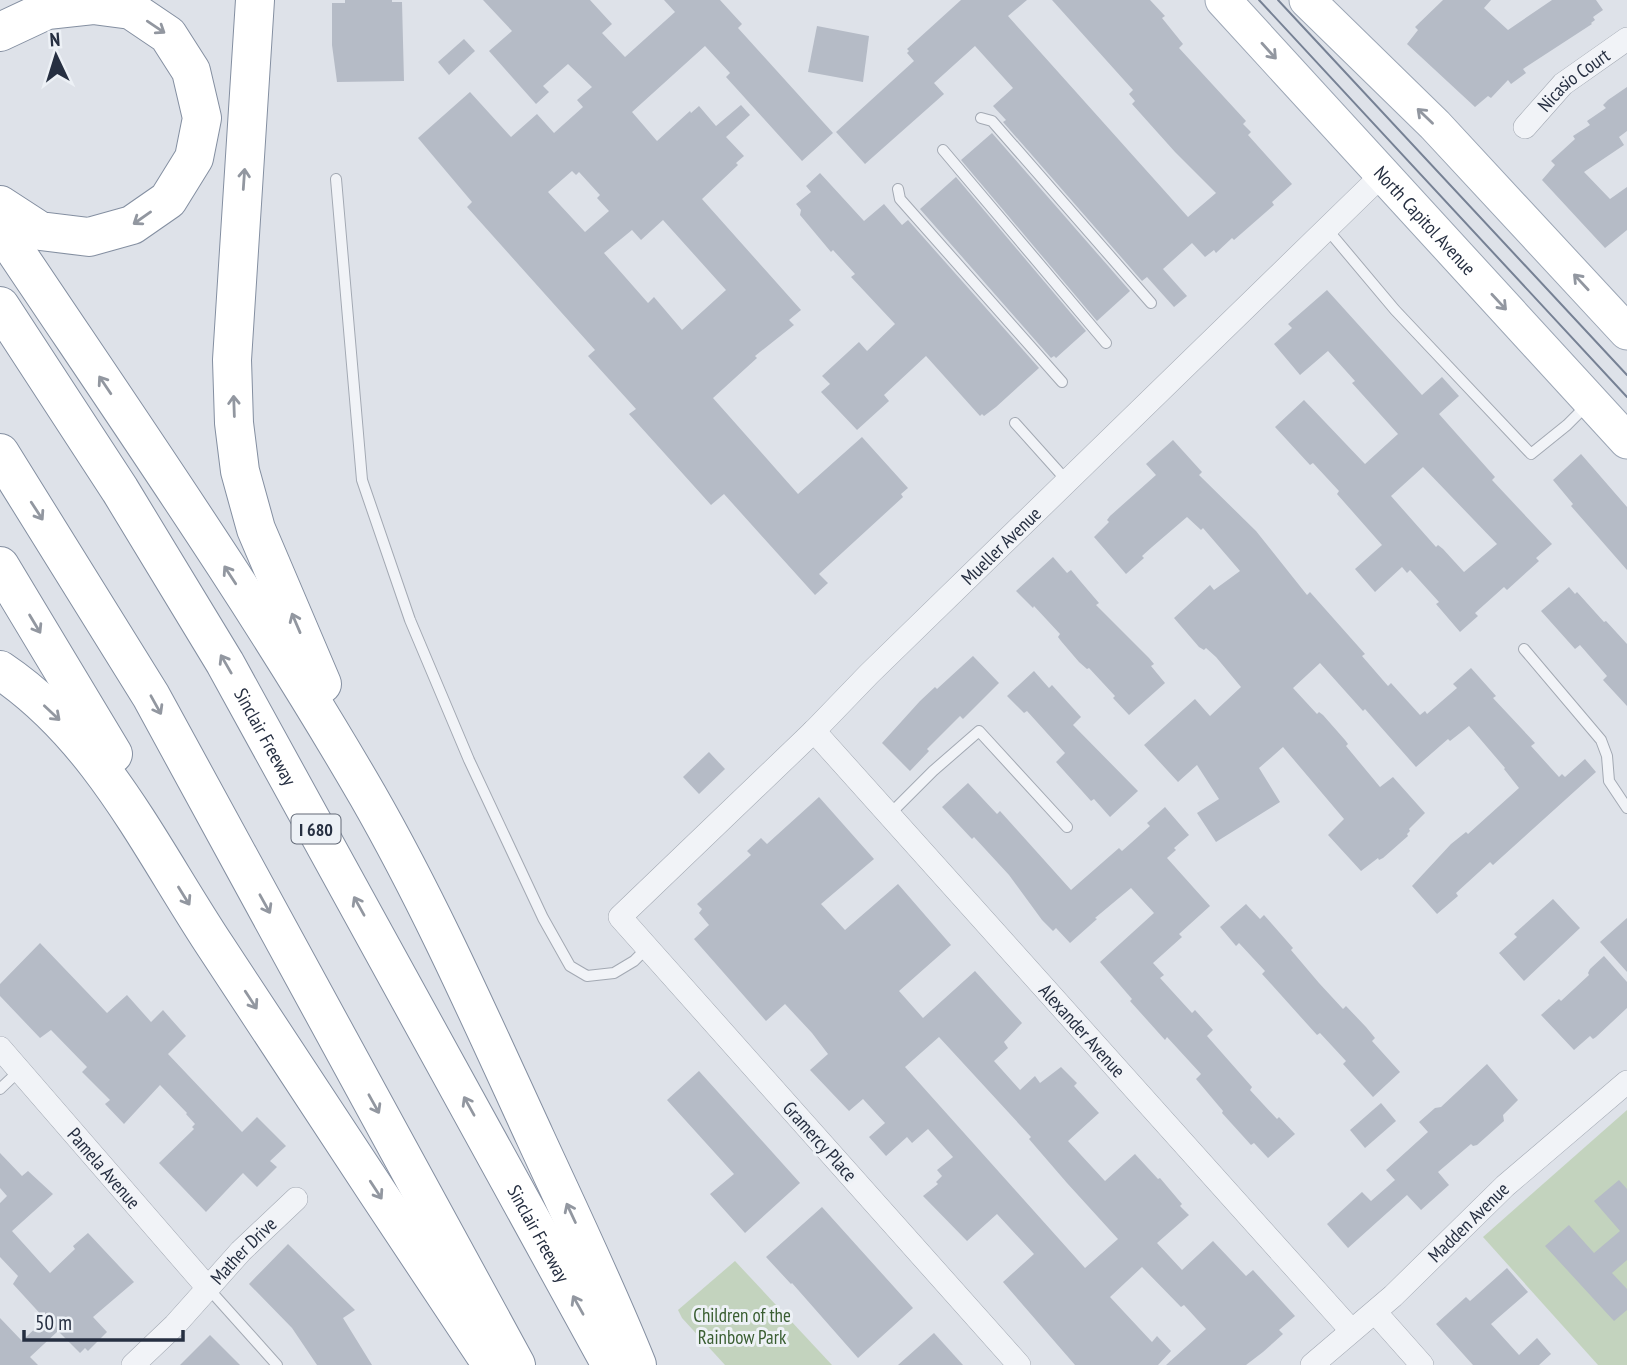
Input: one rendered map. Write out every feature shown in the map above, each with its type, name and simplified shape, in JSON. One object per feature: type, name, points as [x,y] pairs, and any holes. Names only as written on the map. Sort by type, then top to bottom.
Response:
[{"type":"highway","points":[[255,0],[232,360],[234,423],[240,471],[256,529],[370,799]]},
{"type":"highway","points":[[0,32],[47,10],[93,5],[131,10],[168,35],[174,44],[191,71],[202,118],[194,158],[168,200],[132,225],[89,237],[40,231],[0,205]]},
{"type":"highway","points":[[0,228],[184,504],[321,717],[370,799],[464,978],[609,1294],[638,1365]]},
{"type":"highway","name":"Sinclair Freeway","points":[[0,306],[120,490],[225,663],[611,1365]]},
{"type":"highway","points":[[0,453],[151,696],[516,1365]]},
{"type":"highway","points":[[0,566],[110,747],[154,849]]},
{"type":"highway","points":[[0,670],[21,684],[66,725],[105,772],[213,944],[491,1365]]},
{"type":"main road","name":"North Capitol Avenue","points":[[1223,0],[1627,441]]},
{"type":"main road","points":[[1307,0],[1435,125],[1627,332]]},
{"type":"street","name":"Nicasio Court","points":[[1525,127],[1563,84],[1627,39]]},
{"type":"street","name":"Mueller Avenue","points":[[620,917],[1382,175]]},
{"type":"street","name":"Alexander Avenue","points":[[814,731],[1351,1330]]},
{"type":"street","name":"Gramercy Place","points":[[620,917],[1019,1365]]},
{"type":"street","name":"Pamela Avenue","points":[[0,1048],[208,1288]]},
{"type":"street","name":"Madden Avenue","points":[[1312,1365],[1375,1312],[1505,1186],[1627,1082]]},
{"type":"street","name":"Mather Drive","points":[[133,1365],[175,1325],[241,1251],[296,1199]]},
{"type":"street","points":[[1375,1312],[1422,1365]]},
{"type":"lane","points":[[981,118],[992,121],[1151,303]]},
{"type":"lane","points":[[943,150],[1106,343]]},
{"type":"lane","points":[[336,179],[362,480],[410,620],[469,760],[542,918],[570,966],[587,976],[614,973],[634,961],[648,948]]},
{"type":"lane","points":[[898,189],[900,199],[1062,382]]},
{"type":"lane","points":[[1327,229],[1395,310],[1531,454],[1591,402]]},
{"type":"lane","points":[[1015,423],[1066,481]]},
{"type":"lane","points":[[1524,649],[1601,740],[1609,781],[1627,808]]},
{"type":"lane","points":[[890,814],[933,771],[979,731],[1067,827]]},
{"type":"lane","points":[[0,1089],[20,1070]]},
{"type":"lane","points":[[208,1288],[277,1365]]},
{"type":"green space","points":[[1627,1110],[1627,1365],[1598,1365],[1483,1237]]},
{"type":"green space","name":"Children of the Rainbow Park","points":[[735,1261],[832,1365],[725,1365],[682,1318],[678,1310]]},
{"type":"building","points":[[345,0],[402,2],[404,81],[337,82],[332,45],[332,3],[345,3]]},
{"type":"building","points":[[483,0],[590,0],[612,24],[602,33],[625,57],[675,12],[664,0],[720,0],[742,24],[738,28],[833,133],[802,161],[726,77],[730,73],[705,46],[632,112],[657,141],[699,106],[716,126],[741,105],[750,115],[726,137],[744,156],[702,199],[801,310],[789,320],[794,325],[755,356],[757,358],[713,398],[798,494],[862,437],[908,488],[901,494],[903,497],[819,574],[828,583],[815,595],[724,494],[711,505],[629,414],[636,409],[588,356],[595,350],[467,207],[472,202],[418,138],[470,92],[511,137],[537,114],[554,133],[583,107],[577,100],[592,87],[568,64],[543,86],[549,92],[536,104],[489,51],[512,31]],"holes":[[[572,171],[576,175],[579,172],[600,195],[597,198],[609,211],[585,232],[548,192]],[[663,220],[726,290],[682,330],[654,297],[648,303],[604,253],[632,230],[641,240]]]},
{"type":"building","points":[[961,0],[1027,0],[1008,16],[1188,217],[1216,193],[1132,104],[1135,101],[1129,94],[1133,90],[1052,0],[1150,0],[1165,16],[1162,18],[1183,44],[1179,48],[1246,121],[1243,124],[1251,132],[1248,135],[1292,184],[1272,202],[1274,205],[1216,253],[1214,250],[1205,257],[1192,243],[1163,269],[1187,296],[1174,307],[1147,277],[1142,281],[1003,122],[1006,120],[993,106],[1013,88],[975,46],[934,83],[944,94],[865,164],[836,132],[914,61],[907,49]]},
{"type":"building","points":[[1443,0],[1491,0],[1484,8],[1508,30],[1552,0],[1596,0],[1603,10],[1593,17],[1595,20],[1592,24],[1523,69],[1526,73],[1511,84],[1508,80],[1491,98],[1488,96],[1475,107],[1407,44],[1418,30],[1415,27]]},
{"type":"building","points":[[817,26],[869,36],[863,82],[808,72]]},
{"type":"building","points":[[464,39],[475,51],[449,75],[438,62]]},
{"type":"building","points":[[1627,87],[1627,131],[1619,137],[1624,145],[1584,172],[1610,199],[1627,187],[1627,230],[1605,248],[1542,180],[1555,165],[1551,161],[1575,139],[1573,136],[1590,125],[1587,121],[1606,108],[1603,105],[1608,100]]},
{"type":"building","points":[[992,133],[1130,291],[1097,321],[961,160]]},
{"type":"building","points":[[820,173],[864,221],[884,204],[902,225],[908,220],[1039,368],[996,407],[980,416],[926,356],[884,395],[889,401],[857,430],[821,392],[830,384],[822,376],[859,342],[867,351],[895,324],[851,277],[855,274],[833,250],[831,252],[800,215],[801,210],[796,204],[811,192],[806,186]]},
{"type":"building","points":[[956,177],[1086,331],[1056,358],[1051,358],[920,209]]},
{"type":"building","points":[[1327,290],[1422,395],[1442,377],[1459,396],[1439,414],[1495,477],[1492,480],[1552,544],[1536,558],[1539,561],[1507,590],[1504,587],[1475,613],[1478,616],[1460,632],[1436,604],[1439,602],[1410,570],[1407,573],[1402,567],[1375,592],[1355,569],[1382,545],[1337,494],[1339,491],[1313,463],[1310,465],[1275,427],[1304,400],[1365,464],[1398,434],[1352,383],[1355,381],[1328,351],[1300,375],[1274,344],[1292,328],[1288,324]],"holes":[[[1423,467],[1497,544],[1464,572],[1443,549],[1438,545],[1436,547],[1391,496]]]},
{"type":"building","points":[[1173,440],[1202,472],[1199,475],[1256,531],[1307,595],[1310,592],[1365,654],[1362,656],[1388,686],[1391,683],[1420,715],[1425,711],[1427,714],[1457,688],[1453,684],[1471,668],[1496,696],[1493,698],[1535,743],[1531,746],[1559,777],[1562,774],[1565,777],[1585,759],[1596,772],[1493,865],[1490,862],[1437,914],[1412,886],[1451,844],[1466,832],[1468,834],[1519,788],[1469,726],[1450,741],[1448,739],[1416,767],[1320,663],[1293,688],[1317,714],[1319,712],[1323,715],[1345,740],[1348,744],[1346,746],[1380,787],[1393,777],[1425,813],[1409,829],[1408,836],[1383,858],[1378,858],[1361,871],[1328,835],[1344,819],[1283,747],[1259,768],[1280,802],[1216,842],[1197,813],[1219,799],[1197,765],[1178,782],[1144,745],[1195,699],[1210,716],[1241,687],[1216,657],[1206,648],[1204,650],[1199,647],[1174,618],[1210,585],[1214,590],[1240,571],[1203,528],[1201,530],[1187,517],[1142,556],[1144,558],[1126,574],[1094,537],[1109,522],[1107,520],[1110,516],[1156,475],[1146,464]]},
{"type":"building","points":[[1581,454],[1627,507],[1627,570],[1571,506],[1573,504],[1553,480]]},
{"type":"building","points":[[1053,557],[1067,573],[1071,570],[1099,603],[1096,605],[1154,664],[1151,666],[1165,683],[1129,715],[1113,698],[1115,696],[1061,641],[1058,637],[1060,634],[1016,591]]},
{"type":"building","points":[[1569,587],[1627,644],[1627,706],[1603,680],[1607,676],[1580,645],[1575,649],[1541,611]]},
{"type":"building","points":[[973,656],[999,683],[963,719],[960,716],[927,749],[929,751],[910,771],[882,743],[920,701]]},
{"type":"building","points":[[1034,671],[1049,688],[1052,685],[1081,717],[1073,725],[1138,791],[1110,817],[1094,799],[1091,801],[1056,762],[1065,753],[1027,711],[1024,713],[1007,696]]},
{"type":"building","points":[[709,752],[725,769],[699,794],[683,777]]},
{"type":"building","points":[[968,783],[997,814],[1000,811],[1071,890],[1119,848],[1122,851],[1150,826],[1147,823],[1165,807],[1189,835],[1167,858],[1210,906],[1179,934],[1182,937],[1153,963],[1164,975],[1160,978],[1192,1013],[1195,1010],[1213,1030],[1207,1036],[1252,1087],[1250,1090],[1295,1134],[1268,1158],[1254,1143],[1251,1145],[1222,1113],[1196,1079],[1201,1074],[1167,1037],[1165,1040],[1100,962],[1154,913],[1131,888],[1070,943],[1056,928],[1053,931],[1042,920],[1009,875],[942,807]]},
{"type":"building","points":[[819,797],[874,859],[821,904],[845,930],[898,884],[951,945],[899,991],[923,1018],[975,971],[1022,1023],[1004,1042],[1008,1048],[994,1061],[1020,1090],[1035,1076],[1040,1083],[1061,1067],[1077,1083],[1074,1086],[1099,1113],[1068,1141],[1105,1181],[1135,1154],[1158,1179],[1160,1178],[1189,1215],[1157,1243],[1182,1270],[1213,1241],[1246,1276],[1253,1270],[1295,1316],[1279,1330],[1283,1334],[1246,1365],[1166,1365],[1206,1329],[1142,1267],[1110,1297],[1152,1342],[1157,1336],[1171,1351],[1158,1365],[1075,1365],[1003,1282],[1034,1254],[997,1214],[967,1241],[923,1196],[938,1184],[936,1182],[942,1176],[937,1170],[953,1157],[928,1129],[912,1143],[907,1137],[886,1156],[869,1137],[885,1123],[863,1099],[849,1111],[810,1070],[828,1054],[812,1033],[785,1004],[766,1021],[694,939],[709,925],[699,913],[702,909],[697,904],[751,855],[747,851],[761,838],[767,844]],"holes":[[[939,1037],[1031,1137],[1029,1139],[1118,1239],[1085,1268],[905,1067]]]},
{"type":"building","points":[[1553,899],[1580,928],[1524,981],[1499,953],[1517,937],[1514,934]]},
{"type":"building","points":[[1246,904],[1260,919],[1264,915],[1319,983],[1343,1009],[1346,1006],[1366,1027],[1375,1038],[1372,1041],[1400,1072],[1373,1097],[1343,1064],[1346,1061],[1320,1033],[1317,1035],[1262,974],[1265,971],[1239,943],[1236,946],[1220,927]]},
{"type":"building","points":[[1627,918],[1627,972],[1600,942]]},
{"type":"building","points":[[40,943],[107,1013],[127,995],[151,1022],[163,1010],[186,1036],[168,1054],[242,1132],[257,1117],[286,1146],[270,1161],[277,1167],[257,1187],[243,1173],[206,1212],[159,1163],[194,1129],[192,1127],[195,1124],[187,1113],[160,1085],[124,1124],[105,1104],[110,1100],[82,1072],[87,1067],[51,1030],[40,1038],[0,996],[0,984]]},
{"type":"building","points":[[1604,956],[1627,982],[1627,1008],[1596,1037],[1593,1039],[1590,1036],[1574,1050],[1541,1015],[1589,975],[1590,969]]},
{"type":"building","points":[[1487,1064],[1518,1100],[1503,1115],[1504,1121],[1477,1145],[1471,1144],[1438,1172],[1449,1185],[1421,1210],[1407,1195],[1348,1248],[1327,1224],[1362,1192],[1371,1201],[1395,1180],[1386,1170],[1428,1132],[1419,1122],[1435,1108],[1441,1107]]},
{"type":"building","points":[[699,1071],[800,1183],[745,1233],[710,1194],[734,1174],[667,1100]]},
{"type":"building","points":[[1381,1103],[1396,1121],[1365,1148],[1350,1130]]},
{"type":"building","points":[[0,1153],[22,1176],[28,1171],[53,1194],[12,1231],[50,1273],[88,1233],[134,1282],[93,1317],[107,1332],[88,1351],[85,1348],[80,1353],[58,1331],[30,1357],[38,1365],[0,1365],[0,1318],[22,1341],[45,1319],[13,1284],[18,1276],[0,1257],[0,1203],[7,1196],[0,1188]]},
{"type":"building","points":[[1619,1180],[1627,1189],[1627,1260],[1612,1273],[1627,1289],[1627,1310],[1614,1321],[1545,1246],[1569,1225],[1594,1253],[1620,1231],[1594,1201]]},
{"type":"building","points":[[822,1207],[913,1308],[858,1358],[766,1257]]},
{"type":"building","points":[[288,1244],[355,1310],[343,1318],[372,1365],[317,1365],[292,1328],[249,1284]]},
{"type":"building","points":[[1507,1268],[1528,1292],[1491,1324],[1519,1355],[1537,1338],[1551,1354],[1539,1365],[1473,1365],[1436,1324],[1466,1297],[1470,1301]]},
{"type":"building","points":[[934,1333],[963,1365],[898,1365]]},
{"type":"building","points":[[210,1335],[240,1365],[180,1365]]},
{"type":"tram line","points":[[1259,0],[1627,397]]},
{"type":"tram line","points":[[1278,0],[1627,375]]}]
